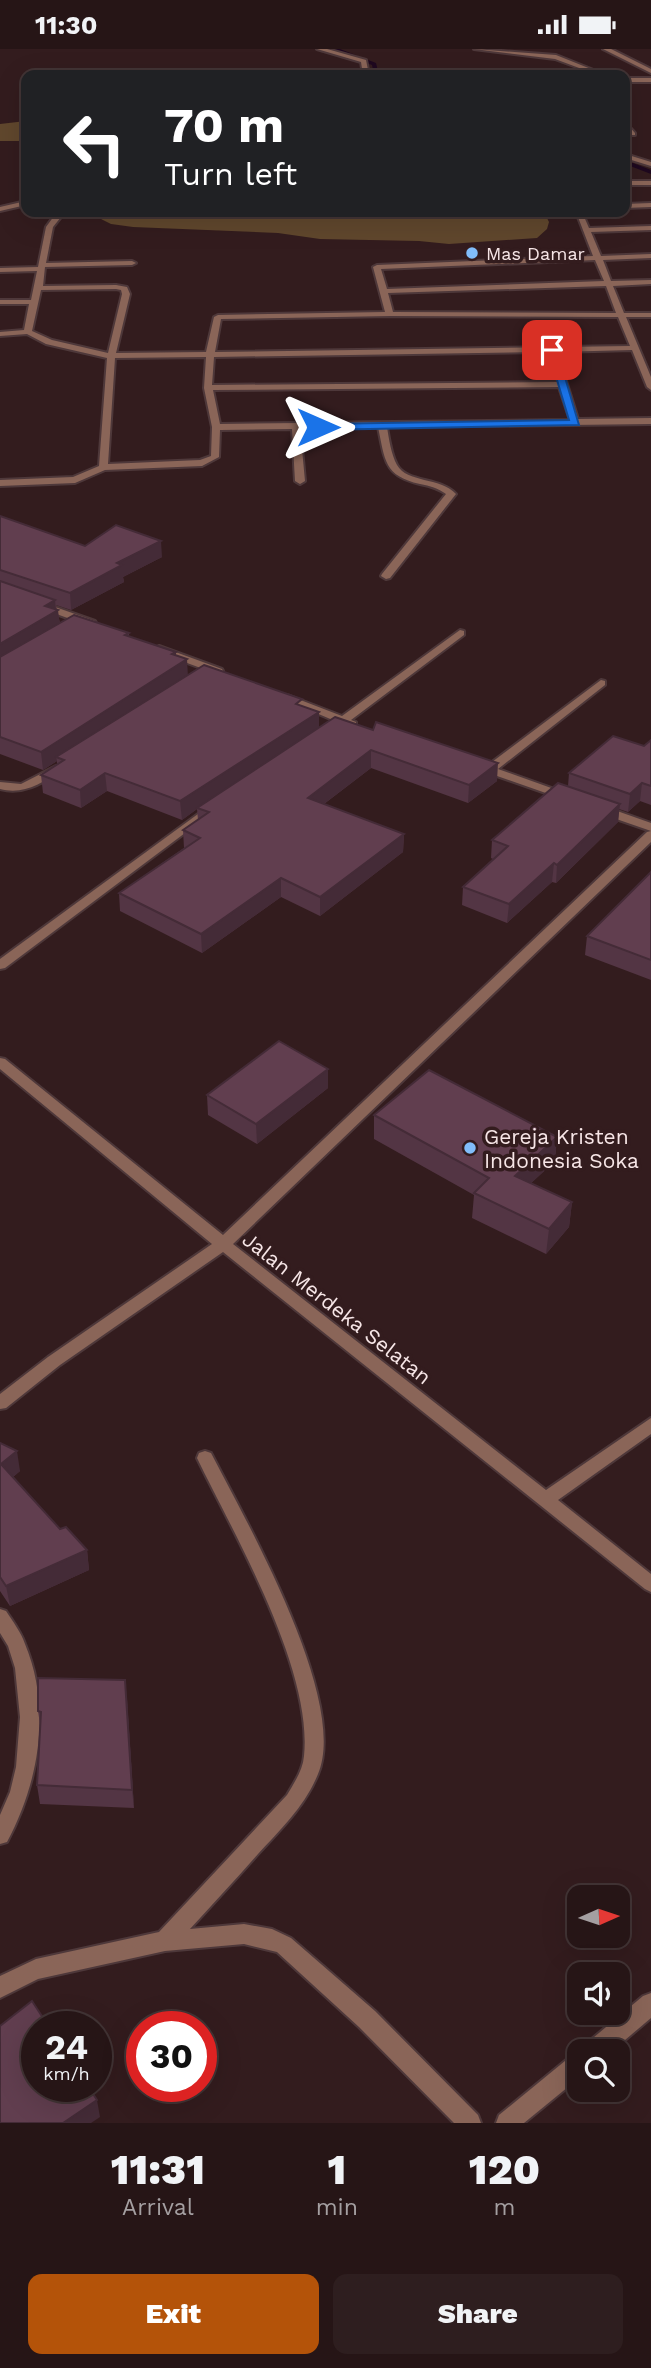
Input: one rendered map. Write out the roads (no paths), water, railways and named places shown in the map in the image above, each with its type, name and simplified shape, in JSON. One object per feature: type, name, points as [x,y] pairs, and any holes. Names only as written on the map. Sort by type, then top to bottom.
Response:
[{"type":"street","points":[[320,49],[364,61],[365,70]]},
{"type":"street","points":[[477,49],[556,57],[590,70]]},
{"type":"street","points":[[606,49],[651,71]]},
{"type":"street","points":[[630,80],[651,80]]},
{"type":"street","points":[[630,130],[633,134]]},
{"type":"street","points":[[630,158],[651,164]]},
{"type":"street","points":[[630,183],[651,183]]},
{"type":"street","points":[[0,209],[4,204]]},
{"type":"street","points":[[630,206],[651,205]]},
{"type":"street","points":[[28,332],[40,267],[54,217]]},
{"type":"street","points":[[581,217],[651,387]]},
{"type":"street","points":[[586,230],[651,228]]},
{"type":"street","points":[[390,314],[377,267],[651,256]]},
{"type":"street","points":[[0,269],[132,263]]},
{"type":"street","points":[[384,291],[651,282]]},
{"type":"street","points":[[38,288],[116,287],[124,289],[126,293],[111,356],[103,467]]},
{"type":"street","points":[[0,302],[32,302]]},
{"type":"street","points":[[0,483],[75,480],[103,467],[210,462],[215,457],[216,427],[208,388],[210,354],[216,319],[221,316],[651,315]]},
{"type":"street","points":[[0,334],[28,332],[49,342],[111,356],[634,348]]},
{"type":"street","points":[[552,350],[575,423]]},
{"type":"street","points":[[208,388],[562,384]]},
{"type":"street","points":[[216,427],[651,421]]},
{"type":"street","points":[[382,426],[393,466],[398,472],[441,487],[451,494],[386,576]]},
{"type":"street","points":[[296,427],[300,481]]},
{"type":"street","points":[[24,599],[97,625]]},
{"type":"street","points":[[72,627],[85,620]]},
{"type":"street","points":[[331,729],[460,633]]},
{"type":"street","points":[[149,645],[225,674]]},
{"type":"street","points":[[201,676],[213,669]]},
{"type":"street","points":[[489,770],[601,683]]},
{"type":"street","points":[[272,692],[370,730]]},
{"type":"street","points":[[0,785],[11,788],[26,786],[67,762]]},
{"type":"street","points":[[475,765],[576,800]]},
{"type":"street","points":[[0,965],[226,798]]},
{"type":"street","points":[[589,805],[651,827]]},
{"type":"street","points":[[0,1403],[54,1361],[223,1244],[651,835]]},
{"type":"street","name":"Jalan Merdeka Selatan","points":[[0,1062],[223,1244],[651,1584]]},
{"type":"street","points":[[545,1500],[651,1425]]},
{"type":"street","points":[[166,1941],[294,1801],[309,1776],[314,1755],[309,1699],[300,1667],[277,1608],[205,1458]]},
{"type":"street","points":[[0,1618],[16,1644],[24,1670],[28,1716],[24,1775],[17,1802],[0,1835]]},
{"type":"street","points":[[0,1987],[36,1969],[166,1941],[244,1934],[272,1939],[284,1945],[367,2019],[470,2123]]},
{"type":"street","points":[[609,2039],[651,2004]]},
{"type":"street","points":[[508,2123],[567,2074]]},
{"type":"waterway","points":[[335,49],[374,64],[375,70]]},
{"type":"waterway","points":[[630,164],[651,172]]},
{"type":"place","name":"Mas Damar","points":[[472,253]]},
{"type":"place","name":"Gereja Kristen Indonesia Soka","points":[[470,1148]]}]
